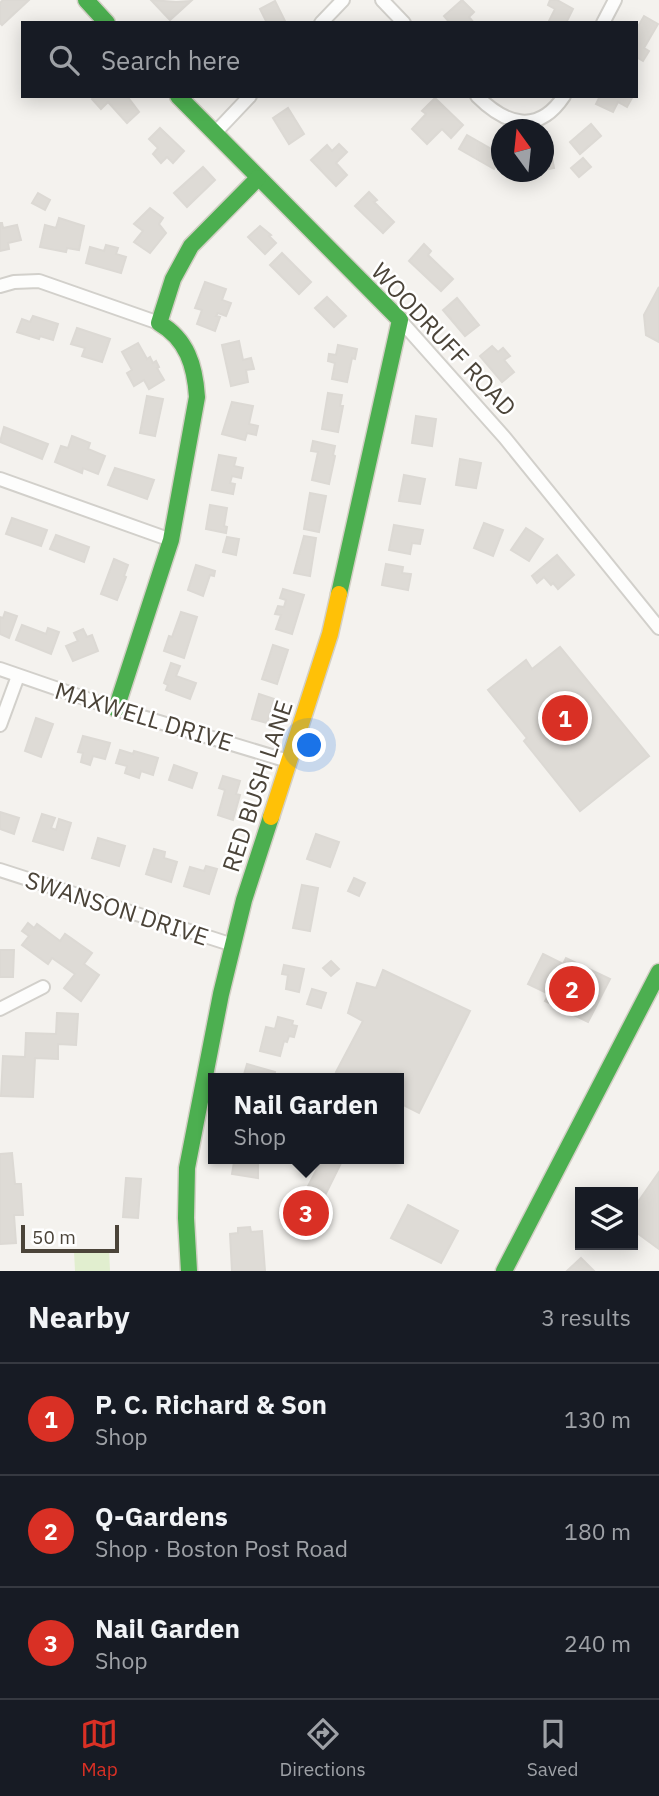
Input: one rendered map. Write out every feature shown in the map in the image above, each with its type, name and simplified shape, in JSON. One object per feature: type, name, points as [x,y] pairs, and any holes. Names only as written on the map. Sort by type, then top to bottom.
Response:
[{"type":"street","points":[[86,0],[105,21]]},
{"type":"street","points":[[323,21],[343,0]]},
{"type":"street","points":[[382,0],[402,21]]},
{"type":"street","points":[[604,21],[615,0]]},
{"type":"street","name":"WOODRUFF ROAD","points":[[180,98],[400,320],[505,438],[659,628]]},
{"type":"street","points":[[214,134],[248,98]]},
{"type":"street","points":[[479,98],[490,109],[508,119],[521,122],[536,121],[548,114],[562,98]]},
{"type":"street","points":[[159,323],[173,279],[191,246],[258,178]]},
{"type":"street","points":[[0,286],[14,282],[38,281],[159,323],[172,331],[185,348],[194,369],[197,397],[171,540],[116,709]]},
{"type":"street","name":"RED BUSH LANE","points":[[189,1271],[187,1168],[221,994],[244,900],[330,634],[400,320]]},
{"type":"street","points":[[0,479],[171,540]]},
{"type":"street","name":"MAXWELL DRIVE","points":[[0,669],[116,709],[288,761]]},
{"type":"street","points":[[0,725],[18,676]]},
{"type":"street","name":"SWANSON DRIVE","points":[[0,870],[233,945]]},
{"type":"street","points":[[504,1271],[659,972]]},
{"type":"street","points":[[0,1009],[43,987]]},
{"type":"green space","points":[[109,1249],[110,1271],[75,1271],[74,1251]]},
{"type":"building","points":[[3,0],[29,0],[2,25],[0,3]]},
{"type":"building","points":[[151,0],[176,2],[191,1],[170,20]]},
{"type":"building","points":[[462,0],[474,12],[469,17],[472,21],[448,21],[444,16]]},
{"type":"building","points":[[550,0],[557,0],[573,9],[567,21],[549,21],[555,9],[548,5]]},
{"type":"building","points":[[275,1],[285,21],[266,21],[260,9]]},
{"type":"building","points":[[644,16],[658,24],[644,48],[649,51],[643,61],[638,58],[638,26]]},
{"type":"building","points":[[128,98],[139,112],[127,123],[108,102],[101,109],[92,99]]},
{"type":"building","points":[[435,98],[463,125],[451,138],[442,129],[427,144],[412,129],[426,114],[422,111]]},
{"type":"building","points":[[599,98],[632,98],[627,107],[618,102],[613,112],[596,104]]},
{"type":"building","points":[[288,108],[304,134],[289,144],[273,118]]},
{"type":"building","points":[[591,124],[601,136],[580,154],[570,142]]},
{"type":"building","points":[[160,128],[184,151],[173,163],[167,157],[161,163],[153,154],[158,148],[149,139]]},
{"type":"building","points":[[467,135],[491,149],[491,167],[459,149]]},
{"type":"building","points":[[339,144],[347,152],[336,163],[347,175],[336,186],[311,160],[327,145],[332,151]]},
{"type":"building","points":[[583,158],[591,167],[579,177],[571,168]]},
{"type":"building","points":[[203,167],[215,180],[187,207],[174,193]]},
{"type":"building","points":[[369,192],[377,200],[374,202],[394,222],[383,233],[355,206]]},
{"type":"building","points":[[38,193],[50,200],[45,210],[32,203]]},
{"type":"building","points":[[150,208],[163,218],[159,224],[166,233],[150,253],[134,242],[143,231],[134,224]]},
{"type":"building","points":[[59,218],[84,226],[79,250],[67,248],[66,252],[40,247],[45,225],[56,228]]},
{"type":"building","points":[[0,223],[3,228],[17,225],[21,240],[8,243],[9,249],[0,251]]},
{"type":"building","points":[[260,226],[276,243],[265,254],[248,237]]},
{"type":"building","points":[[424,244],[431,251],[428,255],[453,279],[441,291],[409,261]]},
{"type":"building","points":[[106,245],[118,248],[116,254],[126,257],[121,273],[86,263],[90,247],[104,251]]},
{"type":"building","points":[[282,253],[311,282],[299,294],[270,265]]},
{"type":"building","points":[[205,282],[226,289],[222,300],[231,303],[226,316],[218,313],[216,316],[220,317],[215,331],[197,324],[202,310],[195,308]]},
{"type":"building","points":[[659,287],[659,342],[646,335],[644,315]]},
{"type":"building","points":[[327,297],[346,316],[334,327],[315,308]]},
{"type":"building","points":[[457,298],[479,325],[465,336],[443,310]]},
{"type":"building","points":[[33,316],[58,324],[53,340],[17,332],[22,319],[30,322]]},
{"type":"building","points":[[77,328],[110,339],[102,362],[82,356],[85,348],[71,344]]},
{"type":"building","points":[[239,341],[243,360],[251,358],[254,369],[246,370],[248,382],[231,386],[222,345]]},
{"type":"building","points":[[138,343],[147,359],[150,357],[153,363],[156,361],[164,380],[149,389],[144,380],[134,386],[127,373],[132,370],[122,352]]},
{"type":"building","points":[[338,345],[357,349],[355,359],[352,358],[347,382],[332,379],[335,363],[328,361],[329,354],[336,355]]},
{"type":"building","points":[[492,346],[498,352],[503,348],[510,356],[504,360],[514,372],[502,382],[480,356]]},
{"type":"building","points":[[328,393],[342,395],[340,406],[343,406],[338,432],[322,429]]},
{"type":"building","points":[[147,396],[163,399],[155,436],[140,433]]},
{"type":"building","points":[[232,402],[253,406],[249,424],[258,426],[256,435],[247,433],[245,440],[222,434]]},
{"type":"building","points":[[416,416],[436,419],[432,446],[412,443]]},
{"type":"building","points":[[4,427],[48,444],[42,459],[0,442]]},
{"type":"building","points":[[72,436],[90,443],[88,449],[105,456],[98,474],[83,468],[82,473],[55,462],[61,446],[68,448]]},
{"type":"building","points":[[313,441],[335,446],[329,484],[312,480],[318,452],[311,451]]},
{"type":"building","points":[[219,455],[236,458],[234,466],[243,468],[241,478],[232,476],[230,483],[235,484],[233,494],[212,490]]},
{"type":"building","points":[[460,459],[481,463],[476,488],[456,485]]},
{"type":"building","points":[[115,468],[154,480],[147,499],[108,485]]},
{"type":"building","points":[[404,475],[425,479],[420,504],[399,501]]},
{"type":"building","points":[[310,493],[326,496],[319,532],[304,529]]},
{"type":"building","points":[[210,505],[227,508],[224,526],[227,527],[226,533],[206,529]]},
{"type":"building","points":[[12,518],[47,530],[41,546],[6,534]]},
{"type":"building","points":[[484,523],[503,530],[493,556],[474,548]]},
{"type":"building","points":[[394,525],[423,530],[420,544],[412,543],[410,554],[389,550]]},
{"type":"building","points":[[526,528],[543,539],[529,561],[511,550]]},
{"type":"building","points":[[56,535],[89,547],[84,562],[50,549]]},
{"type":"building","points":[[304,536],[316,538],[310,576],[294,573]]},
{"type":"building","points":[[227,537],[239,539],[236,555],[223,552]]},
{"type":"building","points":[[557,555],[574,575],[558,589],[544,577],[537,583],[532,576]]},
{"type":"building","points":[[114,559],[128,565],[117,600],[101,594]]},
{"type":"building","points":[[386,564],[403,567],[402,573],[411,574],[408,590],[382,585]]},
{"type":"building","points":[[196,565],[215,571],[214,576],[210,575],[203,596],[188,590]]},
{"type":"building","points":[[283,589],[304,595],[292,634],[276,629],[281,615],[275,614],[278,606],[284,607],[286,600],[280,598]]},
{"type":"building","points":[[5,612],[17,616],[9,638],[0,634],[0,617],[3,618]]},
{"type":"building","points":[[181,612],[197,617],[184,658],[164,651]]},
{"type":"building","points":[[22,625],[46,634],[48,628],[59,632],[51,654],[16,640]]},
{"type":"building","points":[[83,629],[87,637],[92,635],[98,651],[73,661],[66,646],[78,641],[74,633]]},
{"type":"building","points":[[273,645],[288,650],[277,684],[262,679]]},
{"type":"building","points":[[560,647],[649,756],[580,811],[524,741],[527,738],[488,690],[526,660],[532,669]]},
{"type":"building","points":[[171,663],[180,666],[176,676],[196,683],[190,699],[166,690],[168,685],[164,683]]},
{"type":"building","points":[[259,694],[274,699],[267,723],[252,719]]},
{"type":"building","points":[[36,718],[53,724],[41,757],[25,751]]},
{"type":"building","points":[[83,736],[110,743],[105,759],[93,756],[90,765],[81,762],[83,753],[78,752]]},
{"type":"building","points":[[120,750],[158,758],[153,775],[141,771],[139,778],[125,773],[127,766],[116,763]]},
{"type":"building","points":[[174,765],[197,773],[192,788],[169,780]]},
{"type":"building","points":[[223,776],[240,781],[236,794],[240,795],[233,820],[218,815],[225,790],[219,788]]},
{"type":"building","points":[[0,812],[19,818],[14,834],[0,829]]},
{"type":"building","points":[[42,814],[55,818],[51,828],[56,830],[59,819],[71,823],[63,850],[33,841]]},
{"type":"building","points":[[316,834],[339,842],[330,867],[307,859]]},
{"type":"building","points":[[98,838],[125,846],[119,866],[92,858]]},
{"type":"building","points":[[154,849],[165,852],[164,858],[177,862],[171,882],[146,874]]},
{"type":"building","points":[[206,866],[217,869],[209,894],[184,886],[190,867],[204,871]]},
{"type":"building","points":[[354,878],[365,883],[359,896],[348,891]]},
{"type":"building","points":[[302,885],[318,888],[310,931],[293,928]]},
{"type":"building","points":[[28,923],[34,928],[37,924],[60,941],[65,934],[92,953],[84,964],[99,975],[81,1001],[64,988],[75,974],[52,958],[48,964],[22,945],[29,936],[22,931]]},
{"type":"building","points":[[0,950],[14,950],[13,977],[0,977]]},
{"type":"building","points":[[543,954],[563,964],[566,958],[610,979],[588,1022],[545,1001],[549,994],[528,984]]},
{"type":"building","points":[[331,961],[339,969],[331,976],[323,968]]},
{"type":"building","points":[[284,965],[304,969],[299,992],[286,989],[288,975],[282,974]]},
{"type":"building","points":[[383,970],[470,1011],[419,1113],[404,1106],[404,1073],[336,1072],[363,1021],[348,1013],[357,983],[376,988]]},
{"type":"building","points":[[312,989],[326,993],[321,1008],[307,1004]]},
{"type":"building","points":[[57,1013],[78,1014],[76,1045],[58,1044],[58,1059],[35,1058],[33,1097],[1,1096],[3,1056],[25,1057],[26,1033],[56,1034]]},
{"type":"building","points":[[278,1017],[293,1021],[292,1025],[297,1026],[294,1037],[289,1036],[287,1042],[284,1041],[280,1056],[260,1051],[266,1027],[275,1029]]},
{"type":"building","points":[[247,1064],[275,1072],[275,1073],[244,1073]]},
{"type":"building","points":[[12,1153],[15,1184],[21,1184],[23,1215],[14,1215],[16,1243],[0,1244],[0,1154]]},
{"type":"building","points":[[234,1164],[258,1164],[258,1178],[232,1174]]},
{"type":"building","points":[[319,1164],[341,1164],[306,1234],[288,1225]]},
{"type":"building","points":[[659,1172],[659,1249],[638,1234],[638,1202]]},
{"type":"building","points":[[126,1178],[141,1179],[138,1218],[123,1217]]},
{"type":"building","points":[[408,1205],[458,1231],[441,1263],[391,1238]]},
{"type":"building","points":[[250,1227],[251,1232],[262,1231],[265,1271],[232,1271],[230,1234],[238,1233],[238,1228]]},
{"type":"building","points":[[581,1258],[594,1271],[567,1271]]},
{"type":"traffic: fast","points":[[86,0],[105,21]]},
{"type":"traffic: fast","points":[[180,98],[400,320],[339,594]]},
{"type":"traffic: fast","points":[[116,709],[171,540],[197,397],[188,354],[176,337],[159,323],[173,279],[191,246],[258,178]]},
{"type":"traffic: fast","points":[[189,1271],[187,1168],[221,994],[244,900],[271,817]]},
{"type":"traffic: fast","points":[[504,1271],[659,972]]},
{"type":"traffic: slow","points":[[271,817],[330,634],[339,594]]},
{"type":"place","name":"P. C. Richard & Son","points":[[565,718]]},
{"type":"place","name":"Q-Gardens","points":[[572,989]]},
{"type":"place","name":"Nail Garden","points":[[306,1213]]}]
